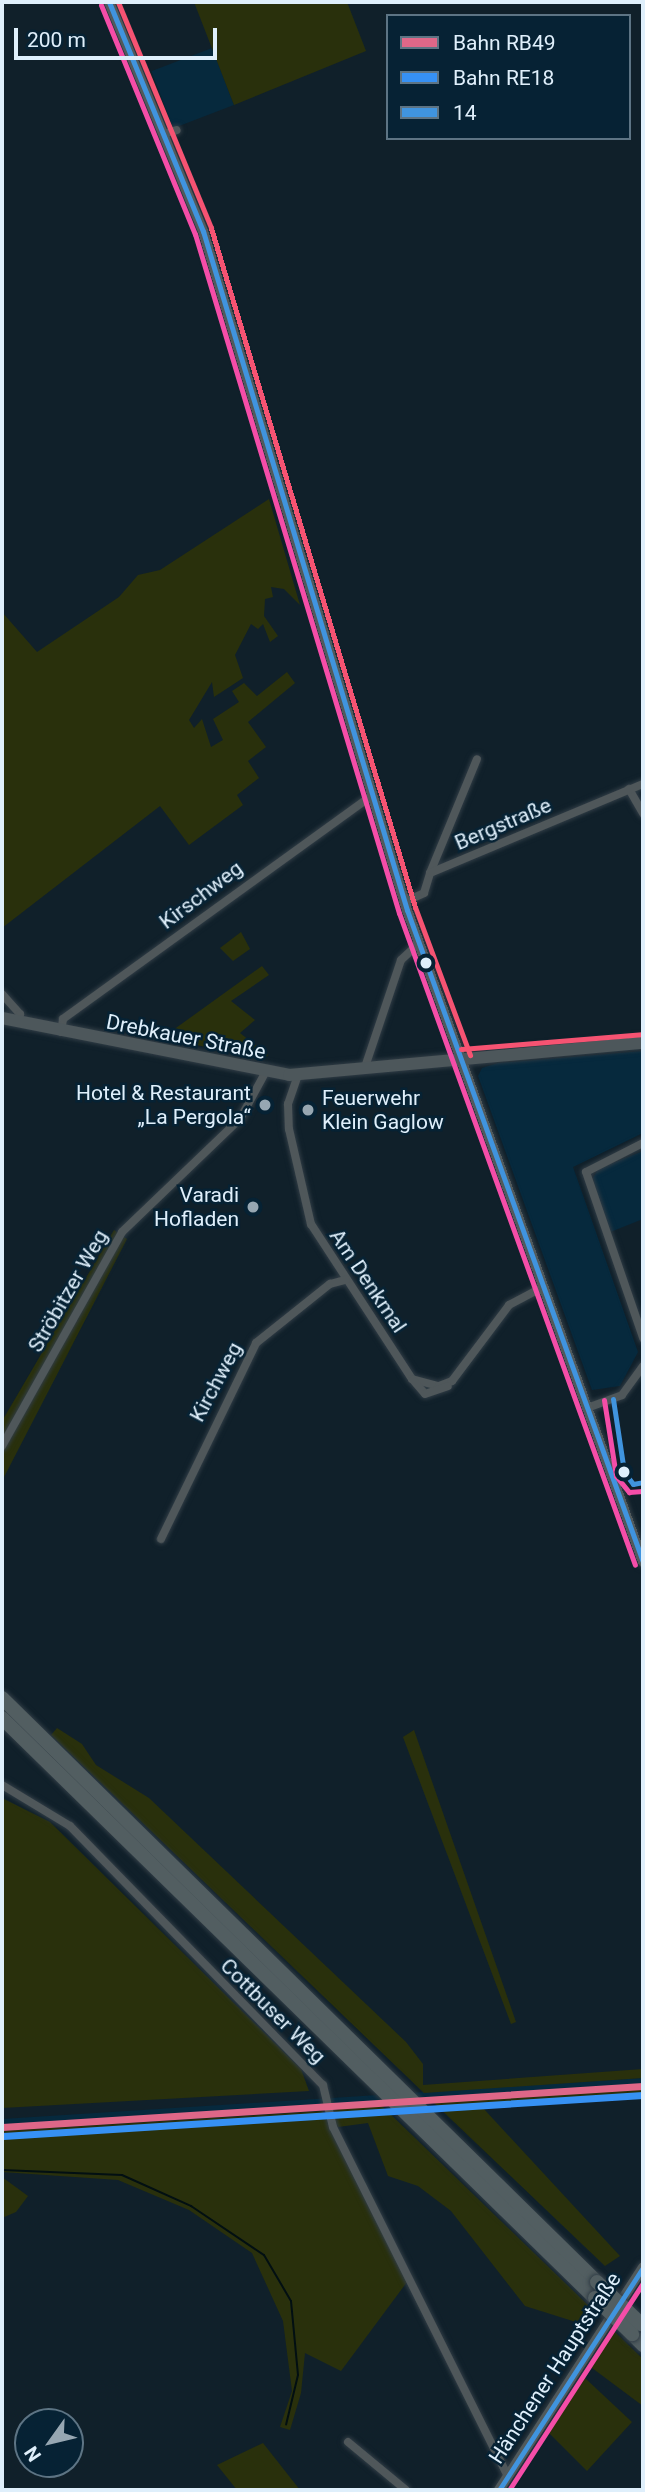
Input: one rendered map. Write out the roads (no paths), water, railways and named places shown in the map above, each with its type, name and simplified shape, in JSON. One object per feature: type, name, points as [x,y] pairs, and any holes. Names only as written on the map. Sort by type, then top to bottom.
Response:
[{"type":"highway","points":[[2,1698],[597,2282],[639,2328],[643,2345]]},
{"type":"highway","points":[[2,1718],[595,2298],[639,2328]]},
{"type":"main road","points":[[109,2],[172,131],[404,902],[643,1562]]},
{"type":"main road","name":"Drebkauer Straße","points":[[2,1018],[265,1073],[298,1075],[643,1043]]},
{"type":"main road","name":"Hänchener Hauptstraße","points":[[499,2490],[643,2267]]},
{"type":"street","points":[[404,902],[424,893],[477,759]]},
{"type":"street","name":"Bergstraße","points":[[430,873],[643,784]]},
{"type":"street","points":[[629,789],[643,813]]},
{"type":"street","name":"Kirschweg","points":[[61,1031],[63,1019],[372,794]]},
{"type":"street","points":[[364,1070],[401,960],[419,943]]},
{"type":"street","points":[[2,994],[20,1014],[19,1022]]},
{"type":"street","name":"Ströbitzer Weg","points":[[2,1446],[122,1232],[240,1119],[265,1073]]},
{"type":"street","name":"Am Denkmal","points":[[298,1075],[288,1104],[289,1129],[311,1224],[412,1379],[429,1394],[452,1381],[509,1305],[542,1287]]},
{"type":"street","points":[[643,1143],[586,1172],[643,1338]]},
{"type":"street","points":[[329,1255],[330,1283]]},
{"type":"street","name":"Kirchweg","points":[[161,1539],[198,1452],[256,1343],[330,1283],[345,1280]]},
{"type":"street","points":[[587,1408],[622,1395],[643,1366]]},
{"type":"street","name":"Cottbuser Weg","points":[[2,1785],[70,1826],[323,2085],[333,2127],[508,2477]]},
{"type":"street","points":[[348,2442],[406,2490]]},
{"type":"waterway","points":[[643,1504],[643,1510]]},
{"type":"waterway","points":[[2,2170],[122,2175],[191,2206],[264,2255],[291,2301],[298,2375],[286,2425]]},
{"type":"rail line","name":"RB49","points":[[2,2127],[643,2086]]},
{"type":"rail line","name":"RE18","points":[[3,2136],[643,2095]]},
{"type":"place","name":"Hotel & Restaurant „La Pergola“","points":[[265,1105]]},
{"type":"place","name":"Feuerwehr Klein Gaglow","points":[[308,1110]]},
{"type":"place","name":"Varadi Hofladen","points":[[253,1207]]}]
